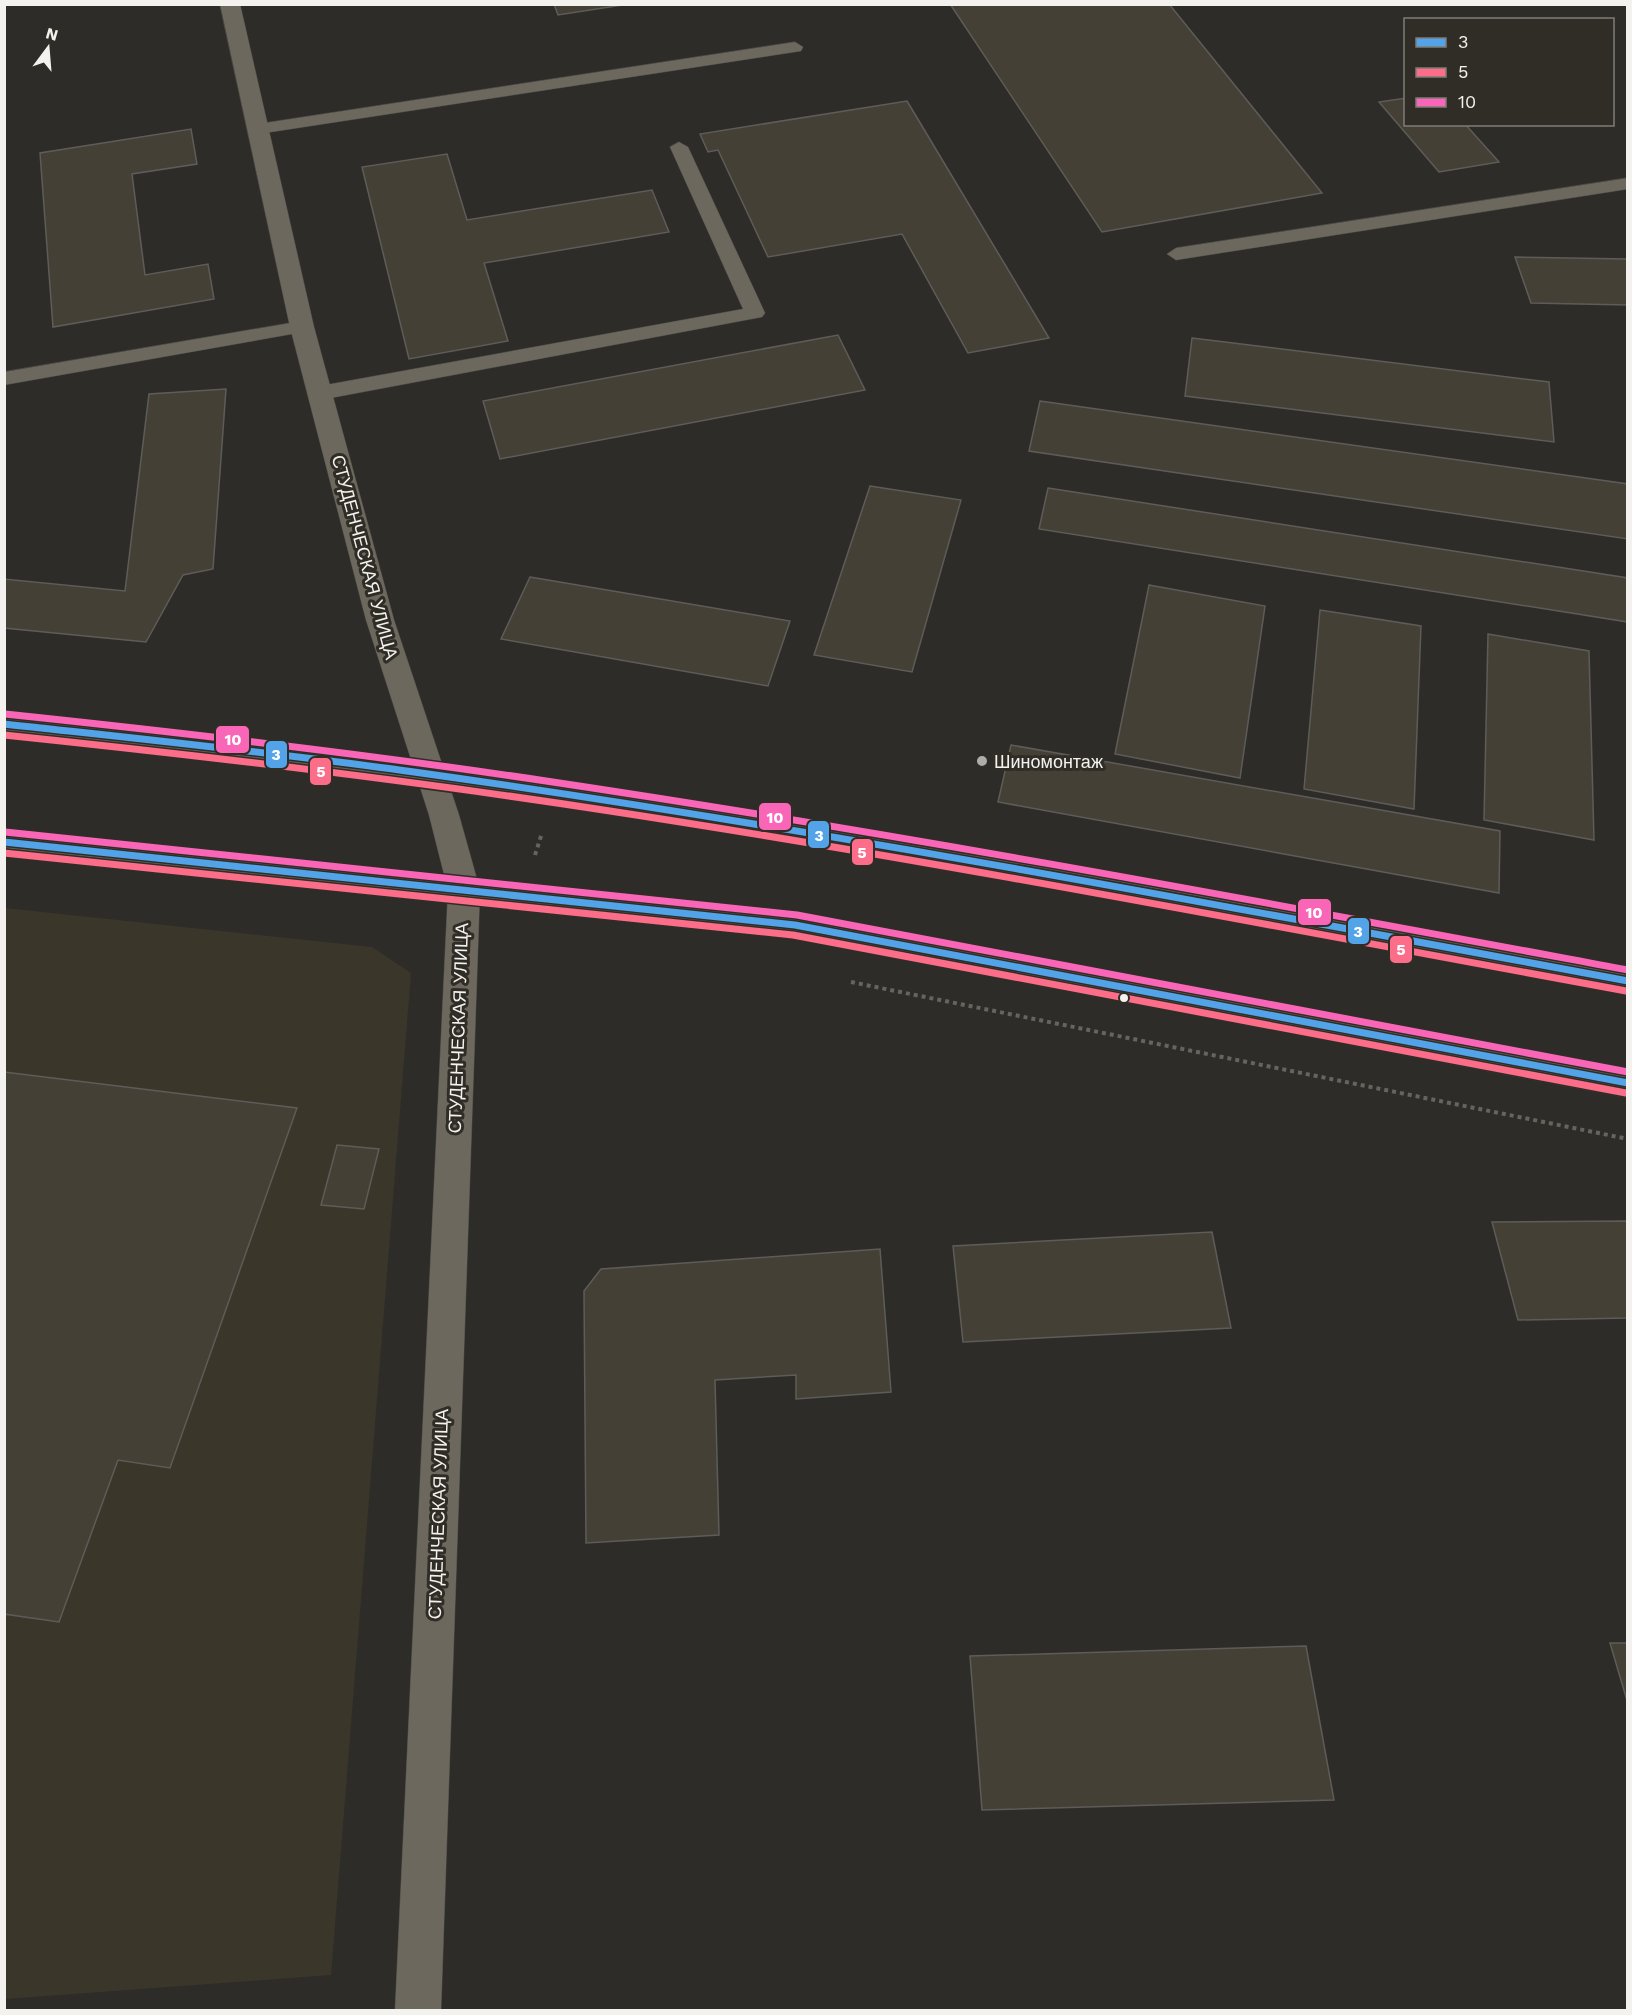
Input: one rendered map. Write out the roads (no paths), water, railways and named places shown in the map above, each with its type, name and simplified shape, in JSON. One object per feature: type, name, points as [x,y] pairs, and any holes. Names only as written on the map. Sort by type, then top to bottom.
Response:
[{"type":"main road","points":[[4,724],[428,772],[885,844],[1628,981]]},
{"type":"main road","points":[[4,842],[795,925],[1628,1083]]},
{"type":"street","name":"СТУДЕНЧЕСКАЯ УЛИЦА","points":[[230,4],[302,327],[380,620],[444,815],[464,890],[418,2010]]},
{"type":"lane","points":[[258,129],[795,47]]},
{"type":"lane","points":[[320,393],[755,313],[679,147]]},
{"type":"lane","points":[[1176,254],[1628,183]]},
{"type":"lane","points":[[4,380],[302,327]]},
{"type":"place","name":"Шиномонтаж","points":[[982,761]]}]
